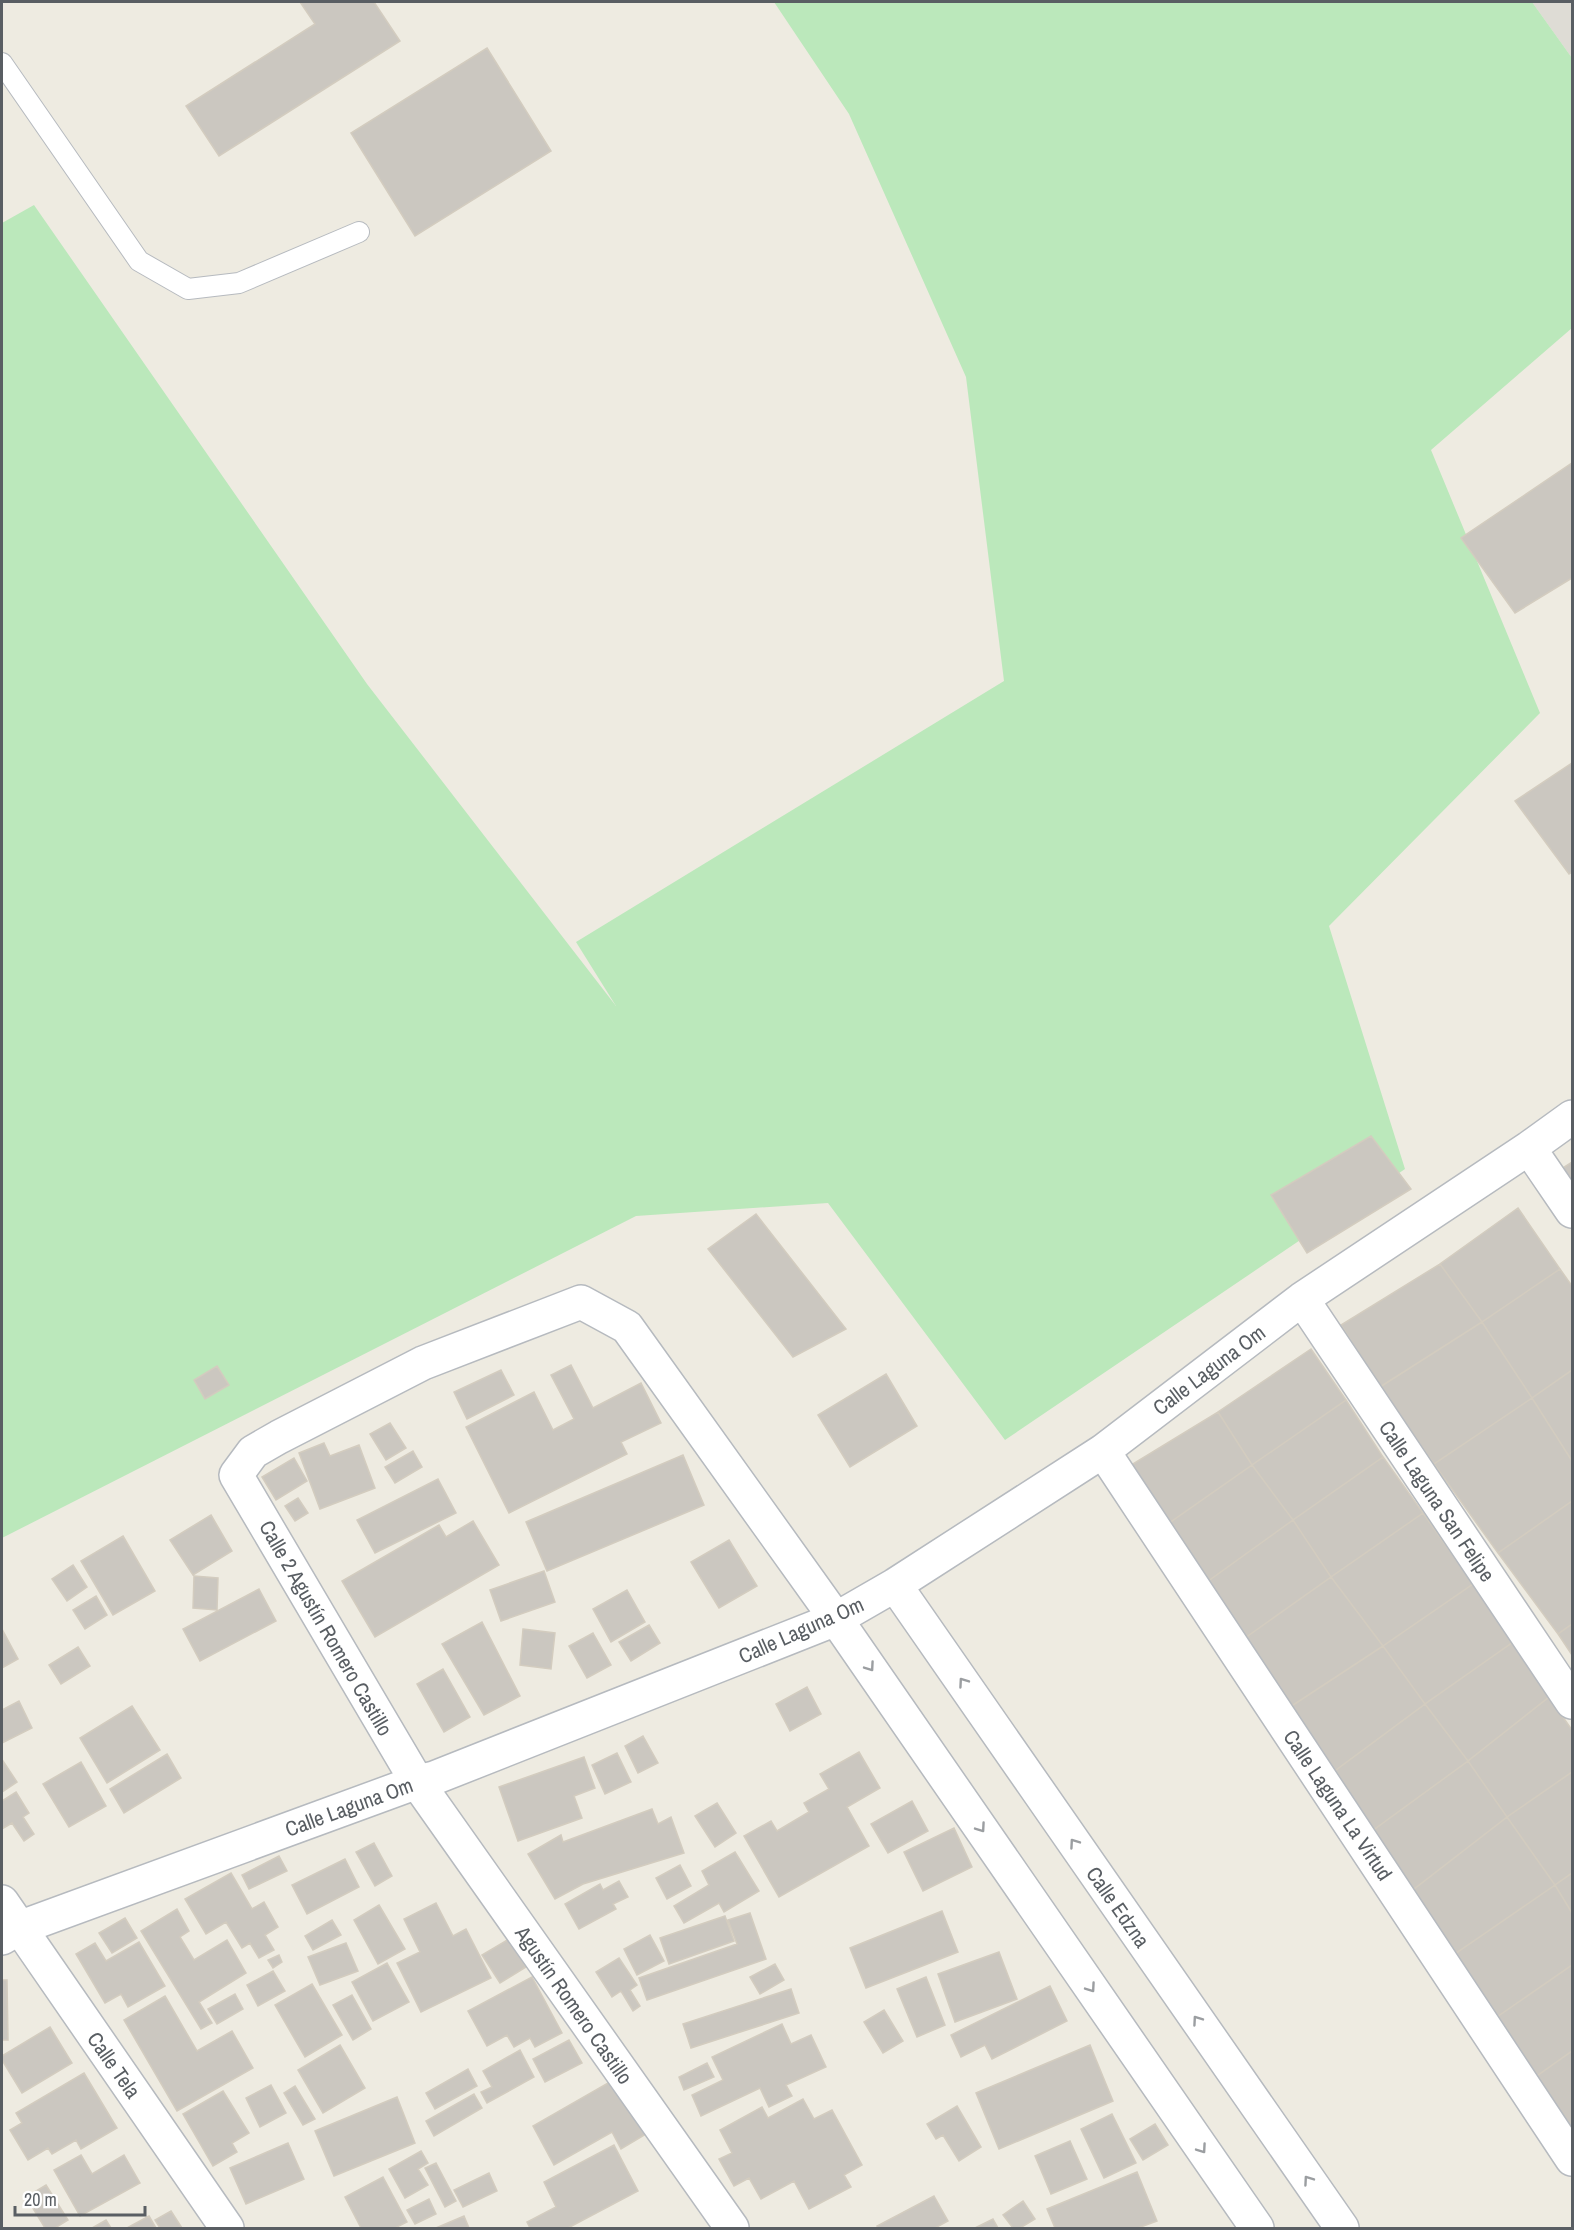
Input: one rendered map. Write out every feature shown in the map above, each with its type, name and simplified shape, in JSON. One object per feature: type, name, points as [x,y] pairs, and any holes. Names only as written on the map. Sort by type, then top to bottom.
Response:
[{"type":"street","name":"Calle Laguna Om","points":[[7,1923],[445,1773],[836,1619],[895,1585],[1103,1451],[1302,1299],[1572,1117]]},
{"type":"street","points":[[1529,1148],[1572,1211]]},
{"type":"street","name":"Calle Laguna San Felipe","points":[[1302,1299],[1572,1702]]},
{"type":"street","name":"Calle 2 Agustín Romero Castillo","points":[[417,1782],[236,1474],[253,1452],[423,1363],[581,1302],[627,1327],[836,1619]]},
{"type":"street","name":"Calle Laguna La Virtud","points":[[1103,1451],[1572,2159]]},
{"type":"street","name":"Calle Edzna","points":[[895,1585],[1342,2229]]},
{"type":"street","points":[[836,1619],[1257,2229]]},
{"type":"street","name":"Agustín Romero Castillo","points":[[417,1782],[732,2229]]},
{"type":"street","name":"Calle Tela","points":[[7,1923],[227,2229]]},
{"type":"lane","points":[[2,63],[139,261],[188,289],[239,283],[359,232]]},
{"type":"shaded area","points":[[1532,2],[1572,2],[1572,58]]},
{"type":"green space","points":[[774,2],[1532,2],[1572,58],[1572,328],[1431,450],[1540,713],[1329,926],[1405,1169],[1005,1440],[828,1203],[636,1216],[2,1538],[2,223],[34,205],[367,684],[616,1006],[576,942],[1004,681],[966,377],[849,114]]},
{"type":"building","points":[[300,2],[374,2],[400,41],[219,156],[186,106],[315,24]]},
{"type":"building","points":[[487,48],[551,151],[415,236],[351,133]]},
{"type":"building","points":[[1572,463],[1572,578],[1515,613],[1461,538]]},
{"type":"building","points":[[1572,763],[1572,872],[1569,874],[1515,801]]},
{"type":"building","points":[[1371,1136],[1411,1189],[1307,1253],[1271,1195]]},
{"type":"building","points":[[1572,1162],[1572,1192],[1558,1171]]},
{"type":"building","points":[[1518,1208],[1560,1269],[1482,1322],[1440,1264]]},
{"type":"building","points":[[756,1214],[846,1329],[793,1357],[708,1249]]},
{"type":"building","points":[[1440,1264],[1482,1322],[1380,1387],[1341,1325]]},
{"type":"building","points":[[1560,1269],[1572,1286],[1572,1370],[1532,1398],[1482,1322]]},
{"type":"building","points":[[1482,1322],[1532,1398],[1434,1464],[1380,1387]]},
{"type":"building","points":[[1311,1349],[1346,1400],[1252,1465],[1218,1412]]},
{"type":"building","points":[[571,1365],[593,1408],[641,1383],[661,1423],[621,1442],[627,1454],[509,1513],[466,1427],[534,1392],[553,1430],[574,1419],[551,1375]]},
{"type":"building","points":[[217,1366],[229,1385],[205,1399],[194,1380]]},
{"type":"building","points":[[501,1370],[514,1395],[467,1419],[454,1392]]},
{"type":"building","points":[[1572,1370],[1572,1461],[1532,1398]]},
{"type":"building","points":[[886,1374],[917,1426],[850,1467],[818,1415]]},
{"type":"building","points":[[1532,1398],[1572,1461],[1572,1501],[1498,1553],[1434,1464]]},
{"type":"building","points":[[1346,1400],[1383,1457],[1293,1520],[1252,1465]]},
{"type":"building","points":[[1218,1412],[1252,1465],[1162,1528],[1123,1470]]},
{"type":"building","points":[[390,1423],[406,1448],[386,1460],[370,1434]]},
{"type":"building","points":[[324,1443],[330,1456],[359,1445],[375,1488],[320,1509],[299,1453]]},
{"type":"building","points":[[413,1451],[422,1467],[395,1483],[385,1467]]},
{"type":"building","points":[[683,1455],[704,1505],[547,1571],[526,1522]]},
{"type":"building","points":[[1383,1457],[1423,1513],[1331,1577],[1293,1520]]},
{"type":"building","points":[[294,1458],[307,1481],[276,1500],[262,1477]]},
{"type":"building","points":[[1252,1465],[1293,1520],[1200,1587],[1162,1528]]},
{"type":"building","points":[[438,1479],[456,1513],[375,1553],[357,1520]]},
{"type":"building","points":[[298,1498],[308,1513],[295,1521],[285,1506]]},
{"type":"building","points":[[1572,1501],[1572,1624],[1558,1634],[1498,1553]]},
{"type":"building","points":[[1423,1513],[1473,1584],[1383,1646],[1331,1577]]},
{"type":"building","points":[[211,1515],[232,1551],[193,1575],[170,1540]]},
{"type":"building","points":[[1293,1520],[1331,1577],[1238,1643],[1200,1587]]},
{"type":"building","points":[[473,1521],[499,1565],[375,1637],[342,1581],[439,1525],[446,1537]]},
{"type":"building","points":[[123,1536],[155,1591],[113,1615],[81,1561]]},
{"type":"building","points":[[729,1540],[757,1586],[719,1608],[691,1562]]},
{"type":"building","points":[[73,1565],[87,1587],[67,1601],[52,1579]]},
{"type":"building","points":[[544,1571],[555,1602],[501,1621],[490,1590]]},
{"type":"building","points":[[194,1576],[218,1578],[217,1610],[193,1608]]},
{"type":"building","points":[[1331,1577],[1383,1646],[1284,1711],[1238,1643]]},
{"type":"building","points":[[1473,1584],[1513,1642],[1425,1704],[1383,1646]]},
{"type":"building","points":[[259,1589],[276,1621],[200,1661],[183,1629]]},
{"type":"building","points":[[627,1590],[645,1622],[611,1642],[593,1609]]},
{"type":"building","points":[[96,1596],[107,1615],[85,1629],[73,1610]]},
{"type":"building","points":[[482,1622],[520,1696],[484,1715],[442,1644]]},
{"type":"building","points":[[1572,1624],[1572,1655],[1558,1634]]},
{"type":"building","points":[[649,1625],[660,1643],[631,1661],[619,1642]]},
{"type":"building","points":[[2,1629],[18,1659],[2,1668]]},
{"type":"building","points":[[523,1629],[555,1633],[551,1669],[520,1665]]},
{"type":"building","points":[[593,1633],[611,1665],[587,1678],[569,1646]]},
{"type":"building","points":[[1513,1642],[1549,1697],[1468,1761],[1425,1704]]},
{"type":"building","points":[[1383,1646],[1425,1704],[1328,1776],[1284,1711]]},
{"type":"building","points":[[78,1647],[90,1666],[61,1684],[49,1665]]},
{"type":"building","points":[[443,1669],[470,1717],[444,1732],[417,1684]]},
{"type":"building","points":[[807,1687],[821,1714],[790,1731],[776,1704]]},
{"type":"building","points":[[1549,1697],[1572,1730],[1572,1772],[1507,1817],[1468,1761]]},
{"type":"building","points":[[19,1701],[32,1728],[2,1743],[2,1710]]},
{"type":"building","points":[[1425,1704],[1468,1761],[1368,1834],[1328,1776]]},
{"type":"building","points":[[132,1706],[160,1750],[107,1783],[80,1738]]},
{"type":"building","points":[[643,1736],[658,1763],[638,1773],[625,1746]]},
{"type":"building","points":[[859,1752],[880,1788],[847,1807],[869,1846],[779,1897],[744,1836],[771,1821],[777,1831],[809,1812],[804,1803],[829,1789],[820,1774]]},
{"type":"building","points":[[617,1753],[631,1782],[605,1794],[592,1765]]},
{"type":"building","points":[[167,1754],[181,1778],[124,1813],[110,1789]]},
{"type":"building","points":[[584,1757],[595,1788],[574,1796],[582,1818],[518,1841],[499,1787]]},
{"type":"building","points":[[1468,1761],[1507,1817],[1409,1893],[1368,1834]]},
{"type":"building","points":[[2,1762],[17,1782],[2,1792]]},
{"type":"building","points":[[81,1762],[106,1806],[69,1827],[43,1784]]},
{"type":"building","points":[[1572,1772],[1572,1873],[1555,1885],[1507,1817]]},
{"type":"building","points":[[16,1792],[29,1813],[23,1817],[34,1834],[24,1841],[12,1823],[2,1829],[2,1801]]},
{"type":"building","points":[[912,1801],[928,1831],[888,1853],[871,1824]]},
{"type":"building","points":[[717,1803],[736,1833],[715,1847],[695,1816]]},
{"type":"building","points":[[652,1809],[658,1824],[671,1817],[684,1853],[583,1884],[555,1899],[528,1854],[561,1835],[563,1842]]},
{"type":"building","points":[[1507,1817],[1555,1885],[1452,1956],[1409,1893]]},
{"type":"building","points":[[954,1828],[972,1867],[923,1891],[904,1852]]},
{"type":"building","points":[[374,1843],[392,1876],[375,1886],[356,1852]]},
{"type":"building","points":[[735,1852],[759,1891],[724,1912],[719,1903],[684,1923],[674,1906],[709,1885],[702,1871]]},
{"type":"building","points":[[279,1856],[287,1871],[249,1889],[242,1875]]},
{"type":"building","points":[[345,1859],[359,1887],[307,1914],[292,1885]]},
{"type":"building","points":[[680,1865],[691,1886],[667,1899],[656,1878]]},
{"type":"building","points":[[231,1873],[252,1909],[264,1902],[278,1927],[265,1935],[274,1950],[259,1958],[250,1943],[242,1948],[226,1922],[206,1934],[185,1899]]},
{"type":"building","points":[[1572,1873],[1572,1913],[1555,1885]]},
{"type":"building","points":[[619,1881],[628,1897],[613,1904],[616,1909],[579,1929],[565,1904],[600,1884],[603,1890]]},
{"type":"building","points":[[1555,1885],[1572,1913],[1572,1965],[1494,2019],[1452,1956]]},
{"type":"building","points":[[436,1903],[453,1936],[466,1929],[491,1978],[421,2012],[397,1963],[420,1952],[404,1919]]},
{"type":"building","points":[[379,1905],[405,1949],[378,1964],[354,1920]]},
{"type":"building","points":[[177,1909],[189,1931],[180,1937],[194,1960],[227,1940],[246,1973],[199,2002],[212,2023],[201,2029],[141,1931]]},
{"type":"building","points":[[942,1911],[958,1952],[866,1988],[850,1948]]},
{"type":"building","points":[[750,1913],[766,1959],[647,2000],[639,1978],[737,1944],[728,1920]]},
{"type":"building","points":[[725,1916],[734,1941],[669,1964],[660,1938]]},
{"type":"building","points":[[125,1918],[137,1938],[112,1953],[99,1933]]},
{"type":"building","points":[[332,1920],[341,1935],[313,1950],[305,1936]]},
{"type":"building","points":[[650,1935],[664,1961],[637,1975],[624,1949]]},
{"type":"building","points":[[509,1939],[526,1967],[500,1983],[482,1955]]},
{"type":"building","points":[[139,1942],[165,1986],[128,2007],[121,1994],[105,2003],[76,1954],[95,1943],[106,1961]]},
{"type":"building","points":[[346,1943],[358,1971],[320,1985],[308,1957]]},
{"type":"building","points":[[999,1952],[1017,1999],[955,2022],[938,1974]]},
{"type":"building","points":[[279,1955],[282,1962],[273,1968],[268,1960]]},
{"type":"building","points":[[619,1958],[637,1985],[630,1990],[640,2006],[633,2011],[621,1991],[612,1997],[596,1972]]},
{"type":"building","points":[[387,1963],[409,2002],[373,2021],[352,1982]]},
{"type":"building","points":[[775,1964],[784,1980],[760,1994],[750,1977]]},
{"type":"building","points":[[1572,1965],[1572,2051],[1534,2078],[1494,2019]]},
{"type":"building","points":[[273,1971],[285,1991],[258,2006],[247,1985]]},
{"type":"building","points":[[532,1977],[562,2033],[535,2047],[530,2038],[514,2047],[507,2035],[487,2046],[468,2011]]},
{"type":"building","points":[[926,1977],[945,2025],[917,2037],[897,1989]]},
{"type":"building","points":[[2,1980],[7,1980],[8,2040],[2,2040]]},
{"type":"building","points":[[312,1984],[342,2035],[305,2057],[275,2005]]},
{"type":"building","points":[[1050,1986],[1067,2021],[992,2059],[985,2045],[961,2057],[951,2035]]},
{"type":"building","points":[[791,1989],[799,2013],[691,2048],[683,2024]]},
{"type":"building","points":[[235,1994],[243,2009],[217,2024],[208,2009]]},
{"type":"building","points":[[352,1995],[371,2029],[353,2040],[333,2005]]},
{"type":"building","points":[[165,1996],[197,2051],[232,2031],[253,2068],[177,2111],[124,2020]]},
{"type":"building","points":[[884,2010],[903,2041],[883,2053],[864,2022]]},
{"type":"building","points":[[782,2024],[791,2044],[811,2035],[826,2067],[786,2085],[792,2096],[769,2107],[760,2088],[701,2116],[692,2095],[723,2080],[712,2057]]},
{"type":"building","points":[[50,2027],[72,2063],[22,2093],[2,2060],[2,2056]]},
{"type":"building","points":[[569,2040],[582,2063],[545,2082],[533,2059]]},
{"type":"building","points":[[340,2045],[365,2088],[323,2113],[298,2070]]},
{"type":"building","points":[[1090,2045],[1113,2101],[999,2149],[976,2093]]},
{"type":"building","points":[[520,2050],[534,2077],[487,2103],[481,2092],[492,2087],[483,2071]]},
{"type":"building","points":[[1572,2051],[1572,2131],[1534,2078]]},
{"type":"building","points":[[707,2063],[714,2077],[684,2090],[679,2077]]},
{"type":"building","points":[[468,2069],[477,2086],[435,2109],[426,2093]]},
{"type":"building","points":[[84,2073],[117,2128],[81,2149],[76,2140],[52,2154],[48,2148],[28,2160],[10,2130],[22,2123],[16,2113]]},
{"type":"building","points":[[615,2079],[646,2134],[621,2149],[612,2132],[554,2165],[533,2126]]},
{"type":"building","points":[[271,2085],[286,2113],[260,2127],[246,2098]]},
{"type":"building","points":[[295,2086],[315,2119],[303,2125],[284,2093]]},
{"type":"building","points":[[223,2091],[249,2133],[232,2143],[237,2152],[213,2166],[183,2114]]},
{"type":"building","points":[[474,2094],[482,2108],[434,2136],[426,2121]]},
{"type":"building","points":[[397,2097],[415,2143],[334,2176],[315,2131]]},
{"type":"building","points":[[803,2099],[814,2119],[832,2110],[862,2165],[844,2175],[851,2187],[809,2209],[794,2181],[761,2199],[749,2178],[734,2186],[719,2159],[732,2153],[720,2130],[762,2107],[768,2118]]},
{"type":"building","points":[[957,2106],[981,2147],[959,2161],[943,2135],[936,2139],[927,2124]]},
{"type":"building","points":[[1112,2114],[1136,2163],[1104,2178],[1081,2129]]},
{"type":"building","points":[[1155,2124],[1168,2145],[1143,2160],[1130,2139]]},
{"type":"building","points":[[1070,2141],[1087,2179],[1051,2194],[1035,2156]]},
{"type":"building","points":[[288,2143],[304,2179],[246,2204],[230,2168]]},
{"type":"building","points":[[614,2145],[638,2191],[568,2228],[530,2228],[527,2222],[556,2207],[544,2182]]},
{"type":"building","points":[[421,2151],[428,2163],[418,2169],[428,2185],[405,2198],[389,2169]]},
{"type":"building","points":[[81,2155],[92,2174],[124,2155],[140,2183],[80,2216],[54,2170]]},
{"type":"building","points":[[436,2163],[456,2201],[445,2207],[425,2168]]},
{"type":"building","points":[[1137,2172],[1157,2221],[1138,2228],[1055,2228],[1047,2209]]},
{"type":"building","points":[[489,2173],[497,2191],[463,2207],[454,2190]]},
{"type":"building","points":[[383,2177],[407,2222],[395,2228],[361,2228],[345,2197]]},
{"type":"building","points":[[46,2185],[68,2220],[55,2228],[45,2228],[26,2197]]},
{"type":"building","points":[[934,2196],[948,2221],[935,2228],[878,2228],[877,2226]]},
{"type":"building","points":[[429,2199],[436,2214],[415,2224],[407,2210]]},
{"type":"building","points":[[1023,2201],[1035,2219],[1020,2228],[1013,2228],[1003,2215]]},
{"type":"building","points":[[171,2211],[182,2228],[160,2228],[155,2220]]},
{"type":"building","points":[[149,2216],[156,2228],[127,2228]]},
{"type":"building","points":[[464,2216],[469,2228],[436,2228]]},
{"type":"building","points":[[993,2219],[998,2228],[975,2228]]},
{"type":"building","points":[[106,2220],[111,2228],[92,2228]]}]
